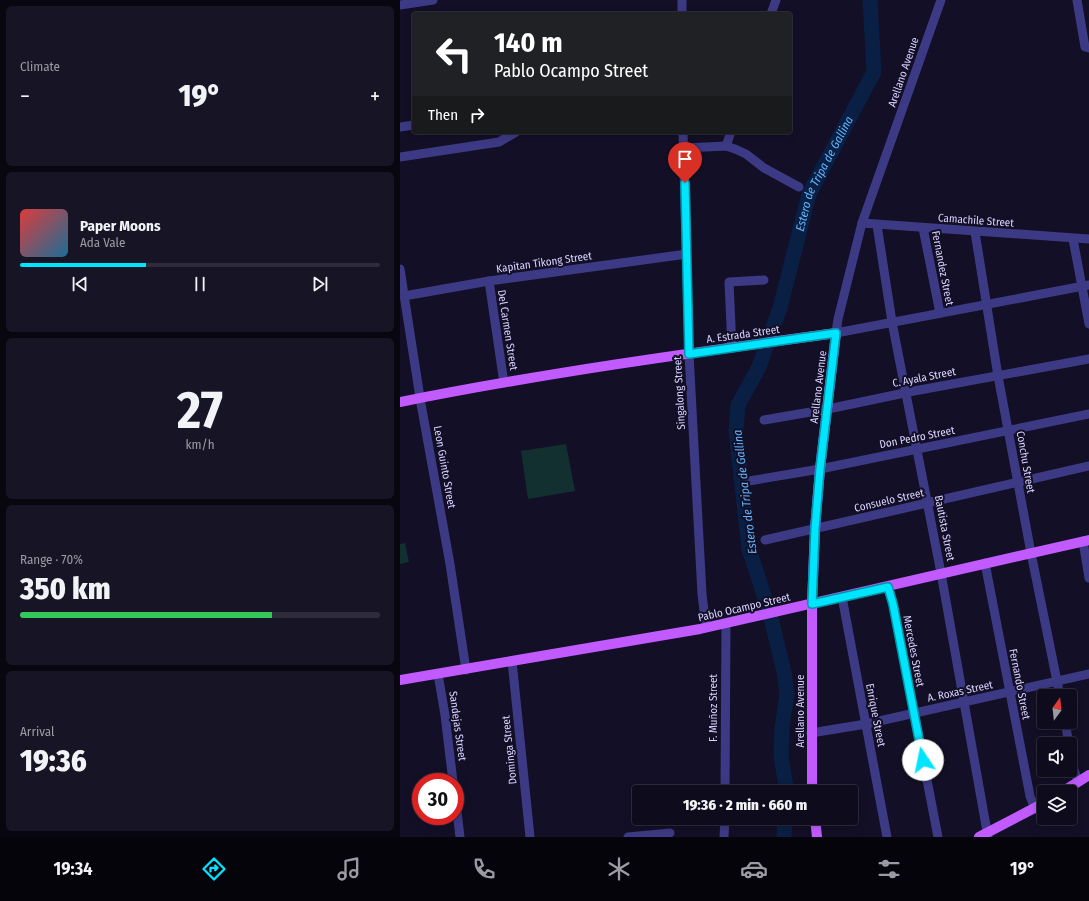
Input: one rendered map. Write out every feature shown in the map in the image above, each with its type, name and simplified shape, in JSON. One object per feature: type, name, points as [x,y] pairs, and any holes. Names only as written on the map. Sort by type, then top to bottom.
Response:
[{"type":"main road","name":"A. Estrada Street","points":[[400,402],[504,383],[836,333]]},
{"type":"main road","name":"Arellano Avenue","points":[[812,785],[812,604],[815,529],[820,469],[836,333]]},
{"type":"main road","name":"Pablo Ocampo Street","points":[[400,680],[466,670],[726,624],[985,563],[1086,541]]},
{"type":"main road","points":[[1072,785],[1089,775]]},
{"type":"main road","points":[[985,835],[1035,809]]},
{"type":"main road","points":[[816,825],[817,837]]},
{"type":"street","points":[[400,5],[433,0]]},
{"type":"street","points":[[682,0],[682,12]]},
{"type":"street","points":[[772,12],[776,0]]},
{"type":"street","name":"Arellano Avenue","points":[[836,333],[838,319],[862,223],[941,0]]},
{"type":"street","points":[[1077,0],[1087,47]]},
{"type":"street","points":[[400,127],[412,124]]},
{"type":"street","points":[[400,157],[499,142],[513,134]]},
{"type":"street","name":"Singalong Street","points":[[683,134],[689,354],[702,594],[706,628]]},
{"type":"street","points":[[726,146],[730,134]]},
{"type":"street","points":[[684,148],[726,146],[746,154],[764,168],[799,187]]},
{"type":"street","name":"Camachile Street","points":[[862,223],[1089,240]]},
{"type":"street","name":"Bautista Street","points":[[877,225],[892,322],[942,573],[965,702],[985,835]]},
{"type":"street","name":"Fernandez Street","points":[[923,228],[940,313]]},
{"type":"street","name":"Conchu Street","points":[[975,232],[998,376],[1031,553],[1059,689]]},
{"type":"street","points":[[1073,239],[1086,285],[1089,324]]},
{"type":"street","name":"Kapitan Tikong Street","points":[[404,296],[489,281],[687,254]]},
{"type":"street","name":"Leon Guinto Street","points":[[400,269],[420,398],[450,564],[466,670]]},
{"type":"street","points":[[732,348],[729,282],[764,280]]},
{"type":"street","name":"Del Carmen Street","points":[[489,281],[504,383]]},
{"type":"street","name":"A. Estrada Street","points":[[836,333],[1086,285]]},
{"type":"street","name":"C. Ayala Street","points":[[764,420],[828,409],[906,392],[1089,359]]},
{"type":"street","name":"Don Pedro Street","points":[[749,480],[820,469],[1089,414]]},
{"type":"street","name":"Consuelo Street","points":[[765,540],[1089,466]]},
{"type":"street","points":[[1086,541],[1089,578]]},
{"type":"street","name":"Fernando Street","points":[[985,563],[1030,796],[1035,809]]},
{"type":"street","name":"Mercedes Street","points":[[888,587],[893,604],[938,837]]},
{"type":"street","name":"Enrique Street","points":[[842,597],[887,837]]},
{"type":"street","name":"F. Muñoz Street","points":[[725,785],[726,624]]},
{"type":"street","name":"Dominga Street","points":[[512,661],[530,837]]},
{"type":"street","name":"Sandejas Street","points":[[438,674],[445,715],[452,773]]},
{"type":"street","name":"A. Roxas Street","points":[[812,733],[866,724],[1089,674]]},
{"type":"street","points":[[1077,777],[1078,781]]},
{"type":"street","points":[[459,825],[460,837]]},
{"type":"street","points":[[724,825],[724,837]]},
{"type":"street","points":[[628,837],[670,833]]},
{"type":"green space","points":[[566,444],[575,491],[528,499],[521,451]]},
{"type":"green space","points":[[405,543],[409,562],[400,564],[400,544]]},
{"type":"waterway","name":"Estero de Tripa de Gallina","points":[[786,785],[781,757],[782,727],[787,694],[784,672],[770,614],[749,549],[736,431],[738,405],[759,367],[780,308],[809,194],[874,72],[870,0]]},
{"type":"waterway","name":"Estero de Tripa de Gallina","points":[[784,837],[785,825]]},
{"type":"route","points":[[685,183],[689,354],[836,333],[820,469],[815,529],[812,604],[888,587],[893,604],[923,760]]}]
